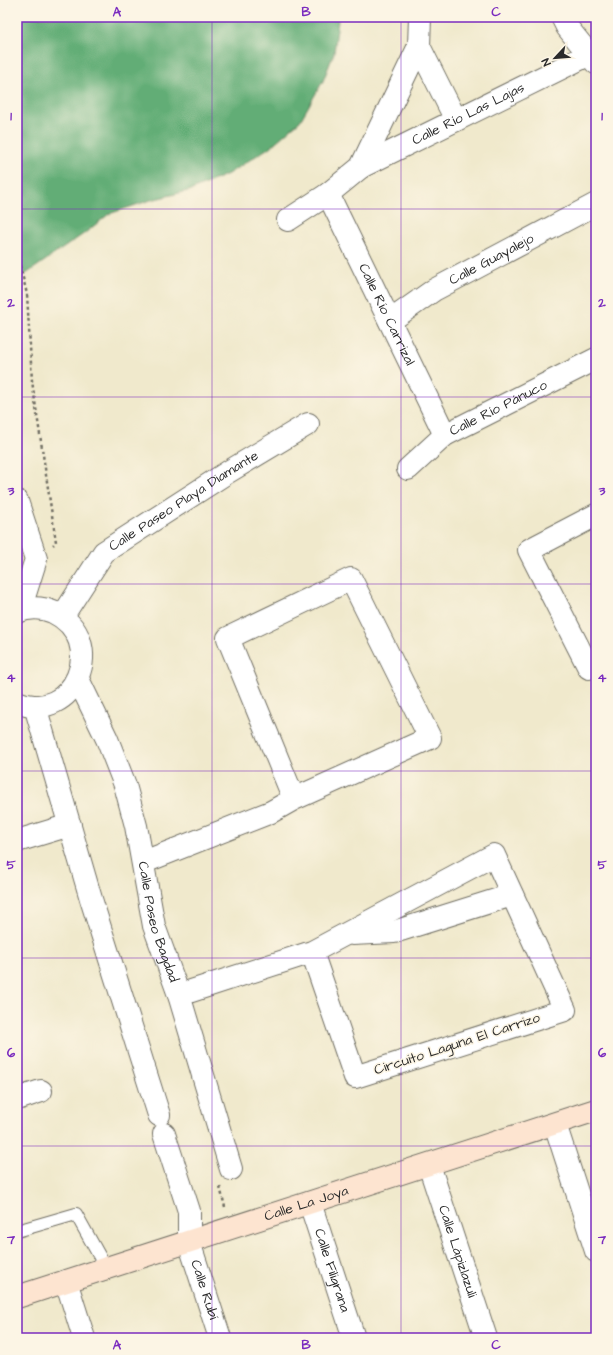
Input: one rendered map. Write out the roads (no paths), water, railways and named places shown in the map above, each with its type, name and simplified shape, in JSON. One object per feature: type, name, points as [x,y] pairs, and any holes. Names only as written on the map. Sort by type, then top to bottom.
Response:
[{"type":"street","points":[[288,220],[328,194],[361,168],[419,46],[420,17]]},
{"type":"street","points":[[562,17],[567,27],[593,56]]},
{"type":"street","points":[[419,46],[456,120]]},
{"type":"street","name":"Calle Río Las Lajas","points":[[361,168],[456,120],[593,56]]},
{"type":"street","name":"Calle Río Carrizal","points":[[328,194],[445,435]]},
{"type":"street","name":"Calle Guayalejo","points":[[390,321],[434,290],[596,204]]},
{"type":"street","name":"Calle Río Pánuco","points":[[408,469],[445,435],[596,358]]},
{"type":"street","name":"Calle Paseo Playa Diamante","points":[[55,614],[104,552],[228,472],[308,424]]},
{"type":"street","points":[[17,501],[36,559],[21,610],[34,608],[55,614],[72,626],[79,638],[83,652],[82,666],[74,684],[60,698],[33,704],[70,825],[17,841]]},
{"type":"street","points":[[596,515],[529,550],[589,668],[596,665]]},
{"type":"street","points":[[144,862],[271,812],[294,799],[430,738],[351,579],[228,638],[294,799]]},
{"type":"street","name":"Calle Paseo Bagdad","points":[[74,684],[107,739],[125,785],[144,862],[154,926],[179,995],[229,1163]]},
{"type":"street","name":"Calle Rubí","points":[[70,825],[91,899],[189,1211],[189,1242],[220,1338]]},
{"type":"street","name":"Circuito Laguna El Carrizo","points":[[179,995],[312,952],[494,855],[565,1010],[355,1078],[312,952]]},
{"type":"street","name":"Circuito Laguna El Carrizo","points":[[346,934],[394,932],[512,895]]},
{"type":"street","points":[[17,1099],[41,1091]]},
{"type":"street","name":"Calle La Joya","points":[[17,1297],[596,1110]]},
{"type":"street","points":[[555,1124],[596,1252]]},
{"type":"street","name":"Calle Lápizlazuli","points":[[429,1165],[486,1338]]},
{"type":"street","name":"Calle Filigrana","points":[[310,1203],[354,1338]]},
{"type":"street","points":[[66,1281],[84,1338]]},
{"type":"lane","points":[[17,1231],[76,1214],[106,1268]]}]
